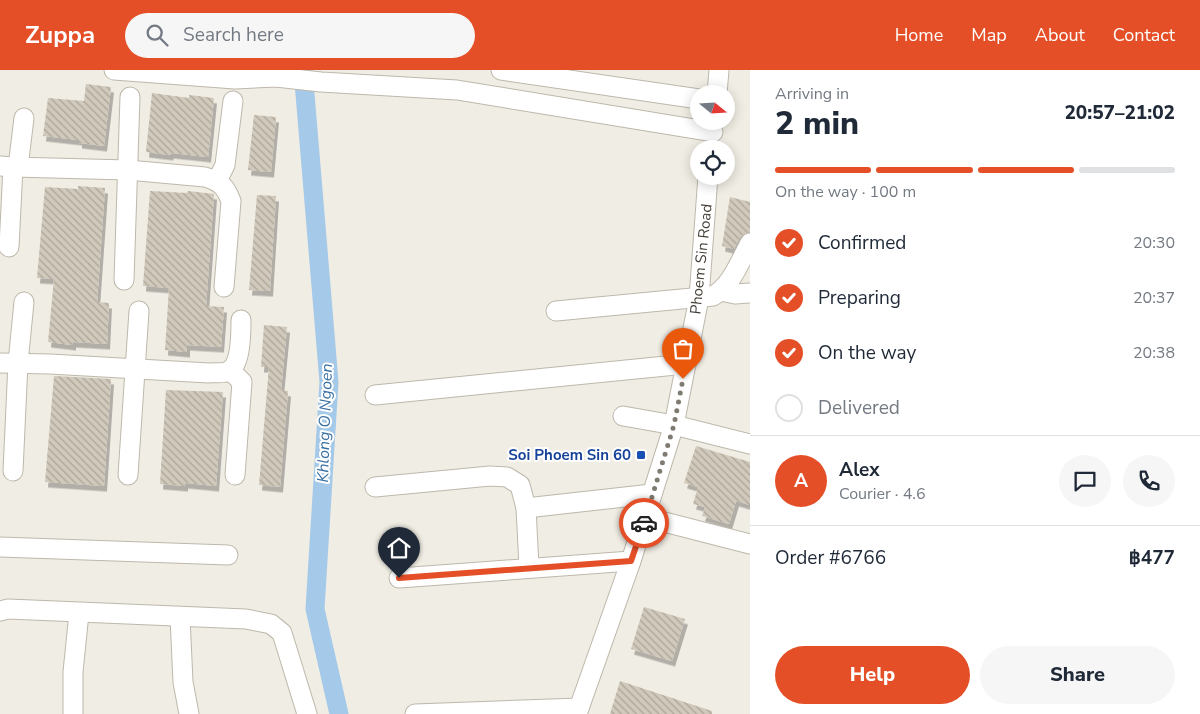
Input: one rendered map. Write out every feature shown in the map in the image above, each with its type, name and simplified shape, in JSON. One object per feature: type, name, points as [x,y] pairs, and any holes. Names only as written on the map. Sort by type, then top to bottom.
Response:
[{"type":"street","points":[[114,70],[235,79],[276,77],[322,82],[457,90],[712,134]]},
{"type":"street","points":[[501,70],[690,98]]},
{"type":"street","points":[[717,85],[719,70]]},
{"type":"street","points":[[124,280],[130,97]]},
{"type":"street","points":[[217,181],[225,165],[233,101]]},
{"type":"street","points":[[9,246],[11,167],[24,118]]},
{"type":"street","points":[[11,167],[128,170],[205,177],[217,181],[226,189],[232,201],[224,287]]},
{"type":"street","name":"Phoem Sin Road","points":[[578,711],[631,561],[674,425],[699,298],[707,185]]},
{"type":"street","points":[[556,312],[713,296],[722,291],[727,285],[750,243]]},
{"type":"street","points":[[722,291],[742,295],[750,293]]},
{"type":"street","points":[[13,471],[9,363],[24,302]]},
{"type":"street","points":[[128,475],[139,311]]},
{"type":"street","points":[[9,363],[228,372],[235,366],[241,320]]},
{"type":"street","points":[[375,395],[686,364]]},
{"type":"street","points":[[230,370],[242,382],[235,475]]},
{"type":"street","points":[[623,416],[674,425],[750,444]]},
{"type":"street","points":[[375,487],[490,476],[507,477],[520,485],[526,508],[529,567]]},
{"type":"street","points":[[526,508],[652,494]]},
{"type":"street","points":[[645,517],[750,544]]},
{"type":"street","points":[[0,548],[228,556]]},
{"type":"street","points":[[399,578],[631,561]]},
{"type":"street","points":[[0,611],[8,609],[246,619],[271,624],[282,633],[307,714]]},
{"type":"street","points":[[73,714],[73,672],[79,613]]},
{"type":"street","points":[[180,617],[183,682],[189,714]]},
{"type":"street","points":[[415,714],[578,711]]},
{"type":"building","points":[[86,84],[111,87],[104,146],[79,143],[79,140],[43,136],[48,98],[84,101]]},
{"type":"building","points":[[152,93],[189,98],[189,95],[214,98],[208,157],[146,152]]},
{"type":"building","points":[[254,115],[276,117],[271,172],[248,170]]},
{"type":"building","points":[[78,186],[105,188],[97,302],[109,303],[107,344],[73,342],[73,345],[48,342],[54,279],[37,278],[45,187],[78,189]]},
{"type":"building","points":[[150,191],[187,193],[188,191],[214,194],[206,306],[224,307],[221,347],[187,345],[187,352],[165,350],[169,288],[143,286]]},
{"type":"building","points":[[257,195],[276,196],[270,291],[249,290]]},
{"type":"building","points":[[730,197],[750,202],[750,231],[740,237],[734,249],[722,246]]},
{"type":"building","points":[[264,325],[287,327],[281,390],[288,391],[280,487],[259,485],[269,367],[261,367]]},
{"type":"building","points":[[54,376],[111,379],[104,486],[45,482]]},
{"type":"building","points":[[166,390],[223,392],[216,486],[185,483],[185,486],[160,484]]},
{"type":"building","points":[[696,446],[750,462],[750,505],[736,501],[729,524],[702,516],[705,507],[693,504],[698,487],[684,483]]},
{"type":"building","points":[[644,607],[685,619],[672,661],[631,649]]},
{"type":"building","points":[[620,681],[712,711],[712,714],[610,714]]},
{"type":"waterway","name":"Khlong O Ngoen","points":[[303,70],[329,382],[315,609],[339,714]]},
{"type":"way so far","points":[[644,523],[674,425],[683,379]]},
{"type":"place","name":"Soi Phoem Sin 60","points":[[641,455]]},
{"type":"route","points":[[399,578],[631,561],[644,523]]}]
